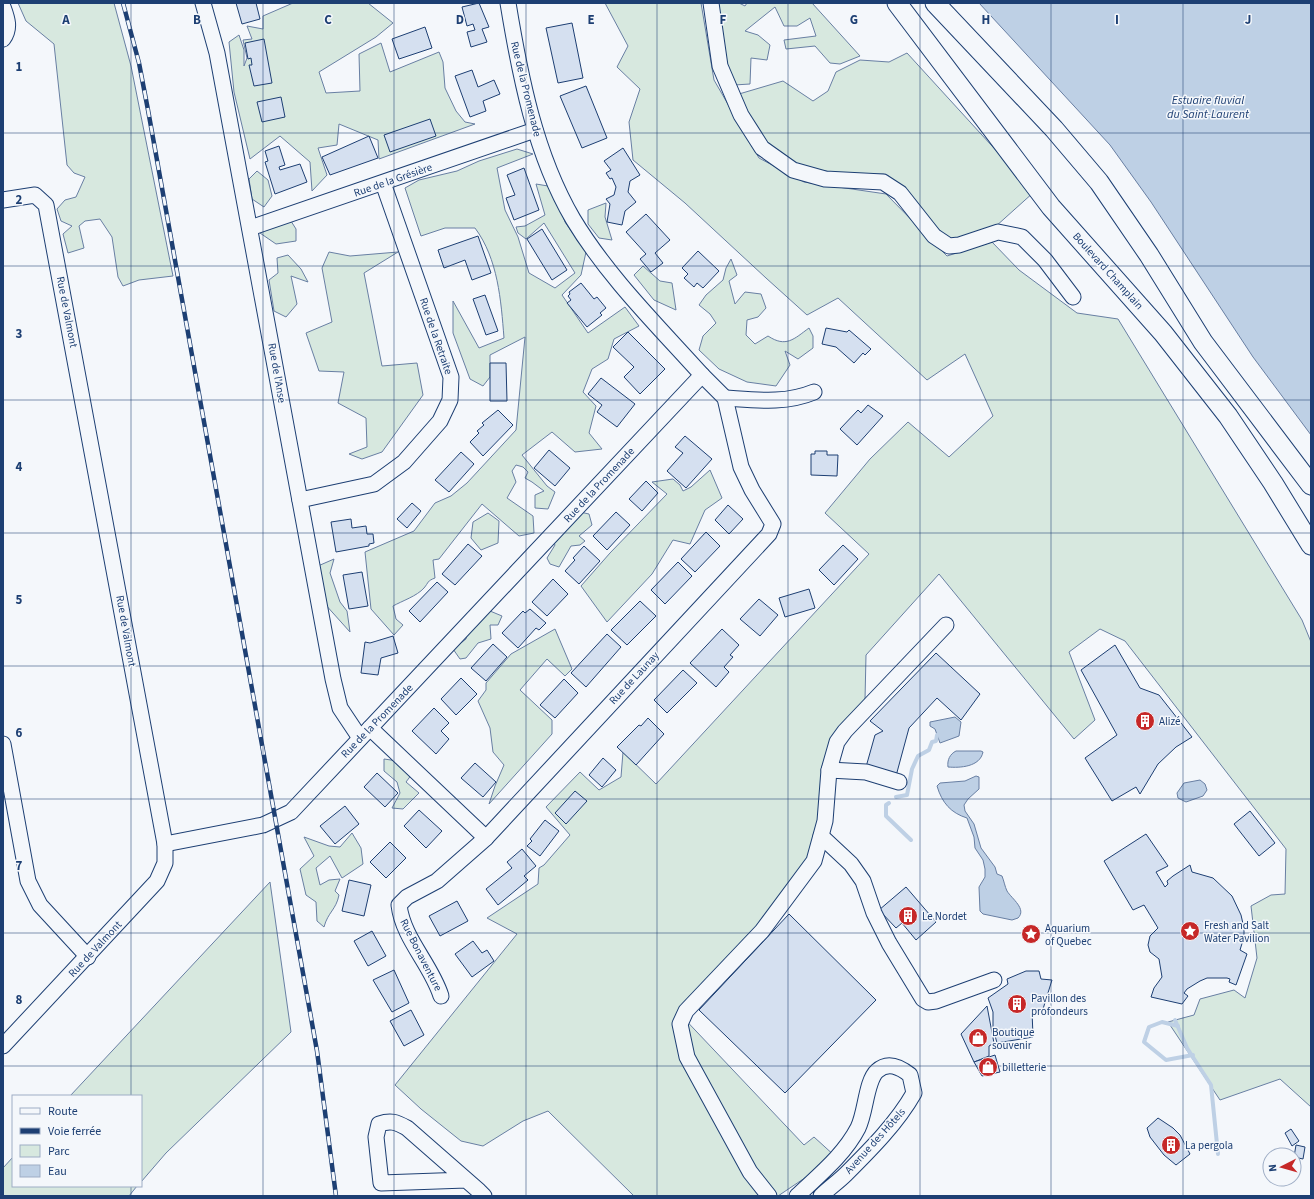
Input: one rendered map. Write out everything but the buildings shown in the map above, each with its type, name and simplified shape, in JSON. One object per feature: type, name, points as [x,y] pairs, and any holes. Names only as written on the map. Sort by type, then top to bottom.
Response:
[{"type":"main road","name":"Boulevard Champlain","points":[[898,3],[1051,207],[1163,333],[1228,416],[1273,483],[1311,546]]},
{"type":"main road","points":[[935,3],[1054,129],[1099,182],[1149,254],[1203,342],[1256,415],[1311,485]]},
{"type":"street","name":"Rue de l'Anse","points":[[204,3],[217,53],[338,701],[340,708],[365,733]]},
{"type":"street","name":"Rue de la Promenade","points":[[165,844],[263,824],[291,812],[702,375],[601,261],[573,219],[554,182],[535,130],[514,40],[508,3]]},
{"type":"street","points":[[711,3],[720,66],[740,115],[762,148],[793,170],[825,179],[883,182],[900,193],[934,236],[949,246],[959,245],[998,232],[1022,237],[1045,260],[1073,297]]},
{"type":"street","points":[[3,7],[8,26],[8,33],[3,39]]},
{"type":"street","name":"Rue de la Grésière","points":[[250,228],[535,130]]},
{"type":"street","name":"Rue de la Retraite","points":[[300,500],[374,484],[404,462],[440,421],[450,400],[451,377],[383,183]]},
{"type":"street","name":"Rue de Valmont","points":[[3,200],[35,195],[46,205],[165,844],[164,863],[158,881],[3,1046]]},
{"type":"street","points":[[702,375],[725,398],[777,401],[798,398],[814,392]]},
{"type":"street","name":"Rue de Launay","points":[[486,838],[769,534],[773,524],[752,490],[741,467],[725,398]]},
{"type":"street","points":[[769,1196],[750,1172],[687,1056],[680,1024],[686,1011],[762,931],[814,861],[826,821],[829,770],[837,742],[844,731],[946,625]]},
{"type":"street","points":[[365,733],[486,838]]},
{"type":"street","points":[[3,744],[28,881],[40,905],[88,957]]},
{"type":"street","points":[[829,770],[866,772],[899,782]]},
{"type":"street","points":[[822,836],[851,864],[863,881],[874,913],[886,937],[923,999],[928,1002],[936,1001],[994,980]]},
{"type":"street","name":"Rue Bonaventure","points":[[441,996],[438,985],[400,917],[399,905],[408,897],[436,881],[486,838]]},
{"type":"street","name":"Avenue des Hôtels","points":[[797,1196],[850,1142],[864,1112],[872,1077],[878,1070],[887,1066],[896,1066],[904,1070],[910,1075],[914,1093],[906,1107],[876,1143],[845,1175],[821,1196]]},
{"type":"street","points":[[466,1180],[381,1183],[376,1137],[379,1124],[395,1121],[407,1128],[466,1180],[484,1196]]},
{"type":"green space","points":[[18,3],[114,3],[131,66],[173,276],[139,280],[123,286],[118,277],[112,237],[100,219],[85,221],[79,226],[84,248],[68,253],[63,234],[72,226],[61,221],[57,209],[65,200],[76,197],[85,177],[74,173],[67,165],[54,44],[26,21]]},
{"type":"green space","points":[[293,3],[368,3],[393,23],[376,37],[319,72],[326,93],[360,91],[359,54],[381,43],[390,72],[439,52],[443,62],[445,88],[456,111],[465,122],[475,124],[379,159],[378,140],[339,124],[337,145],[318,148],[327,175],[312,191],[310,162],[280,136],[250,159],[234,92],[229,42],[239,35],[244,50],[244,66],[247,58],[243,40],[252,39],[247,26],[263,29],[263,16]]},
{"type":"green space","points":[[605,3],[701,3],[714,80],[759,158],[804,182],[886,194],[947,256],[992,242],[1019,270],[1077,313],[1118,319],[1302,620],[1311,642],[1311,1107],[1280,1079],[1220,1100],[1168,1022],[1194,1015],[1200,999],[1234,990],[1245,998],[1257,958],[1251,906],[1271,895],[1285,894],[1286,849],[1125,641],[1100,629],[1069,652],[1095,720],[1074,739],[939,574],[866,655],[865,700],[832,744],[808,874],[678,1012],[804,1145],[814,1137],[836,1157],[778,1196],[634,1196],[548,1111],[523,1121],[483,1146],[461,1141],[421,1109],[395,1085],[517,934],[487,918],[538,884],[539,868],[544,865],[570,835],[546,807],[580,772],[599,790],[621,777],[623,752],[656,784],[869,554],[825,513],[870,459],[908,422],[949,457],[993,416],[965,354],[927,380],[838,298],[807,315],[685,203],[633,160],[629,122],[640,89],[617,67],[628,46]]},
{"type":"green space","points":[[717,3],[739,3],[745,6],[747,3],[812,3],[860,56],[840,64],[830,63],[815,46],[786,49],[784,40],[816,36],[810,18],[797,26],[784,26],[775,7],[745,31],[758,35],[770,45],[767,60],[751,58],[750,84],[734,85],[726,60]]},
{"type":"green space","points":[[907,53],[1034,192],[995,227],[951,240],[930,222],[910,196],[886,174],[847,175],[793,165],[767,145],[745,115],[739,94],[783,81],[813,101],[828,91],[836,72],[860,60],[889,62]]},
{"type":"green space","points":[[517,149],[533,154],[497,168],[505,210],[518,237],[529,273],[555,288],[575,273],[544,223],[526,239],[518,233],[516,227],[525,226],[545,215],[536,184],[554,187],[565,222],[586,252],[581,275],[562,295],[588,333],[625,307],[639,326],[614,339],[608,359],[592,369],[583,392],[596,406],[589,433],[602,449],[575,452],[552,432],[522,455],[547,486],[555,492],[548,509],[535,508],[535,495],[544,491],[525,478],[528,472],[523,467],[516,465],[512,471],[516,482],[507,498],[533,516],[534,533],[519,536],[482,504],[439,559],[433,560],[435,578],[429,581],[424,588],[417,593],[393,606],[396,619],[403,625],[394,635],[371,609],[365,552],[414,531],[435,503],[451,496],[467,483],[516,430],[525,337],[490,355],[490,377],[483,386],[470,379],[453,333],[453,301],[479,348],[504,338],[500,295],[489,253],[475,228],[445,228],[421,236],[405,188],[419,180],[457,171],[479,161]]},
{"type":"green space","points":[[257,171],[268,180],[272,196],[264,207],[252,199],[249,179]]},
{"type":"green space","points":[[606,203],[605,217],[612,240],[599,238],[588,224],[588,210]]},
{"type":"green space","points":[[284,210],[296,229],[296,241],[276,244],[260,233],[266,215]]},
{"type":"green space","points":[[329,252],[350,256],[398,252],[364,273],[382,366],[417,363],[423,395],[382,452],[362,459],[349,454],[367,447],[366,418],[338,403],[344,372],[319,371],[306,333],[332,322],[322,268]]},
{"type":"green space","points":[[288,255],[301,269],[308,282],[291,276],[297,304],[286,317],[274,311],[269,280],[278,273],[277,258]]},
{"type":"green space","points":[[731,259],[737,275],[729,281],[735,304],[745,292],[761,294],[766,308],[758,317],[747,320],[746,335],[755,344],[768,336],[774,340],[785,342],[790,341],[809,328],[813,336],[813,348],[798,359],[785,351],[790,365],[776,386],[747,382],[719,369],[699,350],[703,336],[716,323],[710,314],[699,305],[706,295],[723,280],[726,268]]},
{"type":"green space","points":[[643,266],[660,281],[672,283],[676,310],[654,300],[634,275]]},
{"type":"green space","points":[[710,470],[722,498],[705,510],[690,544],[673,540],[652,574],[607,622],[581,586],[610,553],[667,494],[652,482],[673,479],[680,485],[683,491],[691,487]]},
{"type":"green space","points":[[580,512],[589,514],[592,525],[579,536],[585,541],[580,545],[571,546],[559,567],[550,564],[547,558],[555,545],[548,529]]},
{"type":"green space","points":[[488,513],[499,521],[498,543],[481,550],[471,538],[473,522]]},
{"type":"green space","points":[[334,559],[330,573],[340,602],[347,611],[350,632],[324,603],[318,566]]},
{"type":"green space","points":[[490,611],[502,616],[498,625],[490,625],[491,639],[478,643],[466,658],[460,659],[453,649],[466,639],[469,624]]},
{"type":"green space","points":[[555,629],[572,669],[565,676],[547,659],[520,690],[552,720],[552,734],[489,804],[504,765],[493,752],[490,728],[478,701],[486,690],[486,683],[511,654]]},
{"type":"green space","points":[[384,759],[398,761],[412,774],[406,782],[419,793],[403,809],[392,808],[400,793],[397,782],[384,771]]},
{"type":"green space","points":[[352,833],[361,848],[363,864],[342,878],[330,856],[316,868],[320,885],[329,880],[340,879],[335,891],[339,895],[338,900],[324,927],[317,921],[316,902],[306,895],[300,869],[314,856],[304,837],[329,846],[340,847]]},
{"type":"green space","points":[[270,882],[291,1032],[166,1153],[142,1181],[142,1095],[71,1095]]},
{"type":"green space","points":[[12,1158],[12,1187],[136,1187],[129,1196],[3,1196],[3,1168]]},
{"type":"water","name":"Estuaire fluvial du Saint-Laurent","points":[[979,3],[1311,3],[1311,435],[1253,357],[1151,202],[1110,145]]},
{"type":"water","points":[[955,717],[961,722],[959,736],[940,743],[935,729],[930,726],[930,722]]},
{"type":"water","points":[[956,751],[983,752],[978,761],[974,764],[964,767],[948,767],[949,758]]},
{"type":"water","points":[[976,776],[979,777],[979,789],[964,805],[965,811],[974,824],[981,848],[995,867],[997,874],[1002,876],[1007,891],[1020,908],[1021,911],[1018,918],[1012,920],[983,914],[980,911],[979,887],[985,877],[983,860],[975,848],[974,837],[967,818],[956,813],[944,802],[937,786],[940,783],[965,781]]},
{"type":"water","points":[[1200,780],[1205,784],[1207,790],[1203,796],[1186,802],[1178,798],[1177,793],[1184,783]]},
{"type":"waterway","points":[[896,797],[907,795],[912,769],[918,756],[929,750],[932,742],[936,741],[937,735]]},
{"type":"waterway","points":[[889,803],[886,805],[886,816],[911,840]]},
{"type":"waterway","points":[[1175,1020],[1187,1048],[1211,1085],[1218,1154]]},
{"type":"waterway","points":[[1178,1026],[1162,1022],[1149,1027],[1144,1042],[1166,1060],[1193,1055]]},
{"type":"railway","points":[[123,3],[139,63],[148,110],[317,1051],[336,1196]]},
{"type":"place","name":"Alizé","points":[[1145,721]]},
{"type":"place","name":"Le Nordet","points":[[908,916]]},
{"type":"place","name":"Fresh and Salt Water Pavilion","points":[[1190,931]]},
{"type":"place","name":"Aquarium of Quebec","points":[[1031,934]]},
{"type":"place","name":"Pavillon des profondeurs","points":[[1017,1004]]},
{"type":"place","name":"Boutique souvenir","points":[[978,1038]]},
{"type":"place","name":"billetterie","points":[[988,1067]]},
{"type":"place","name":"La pergola","points":[[1171,1145]]}]
